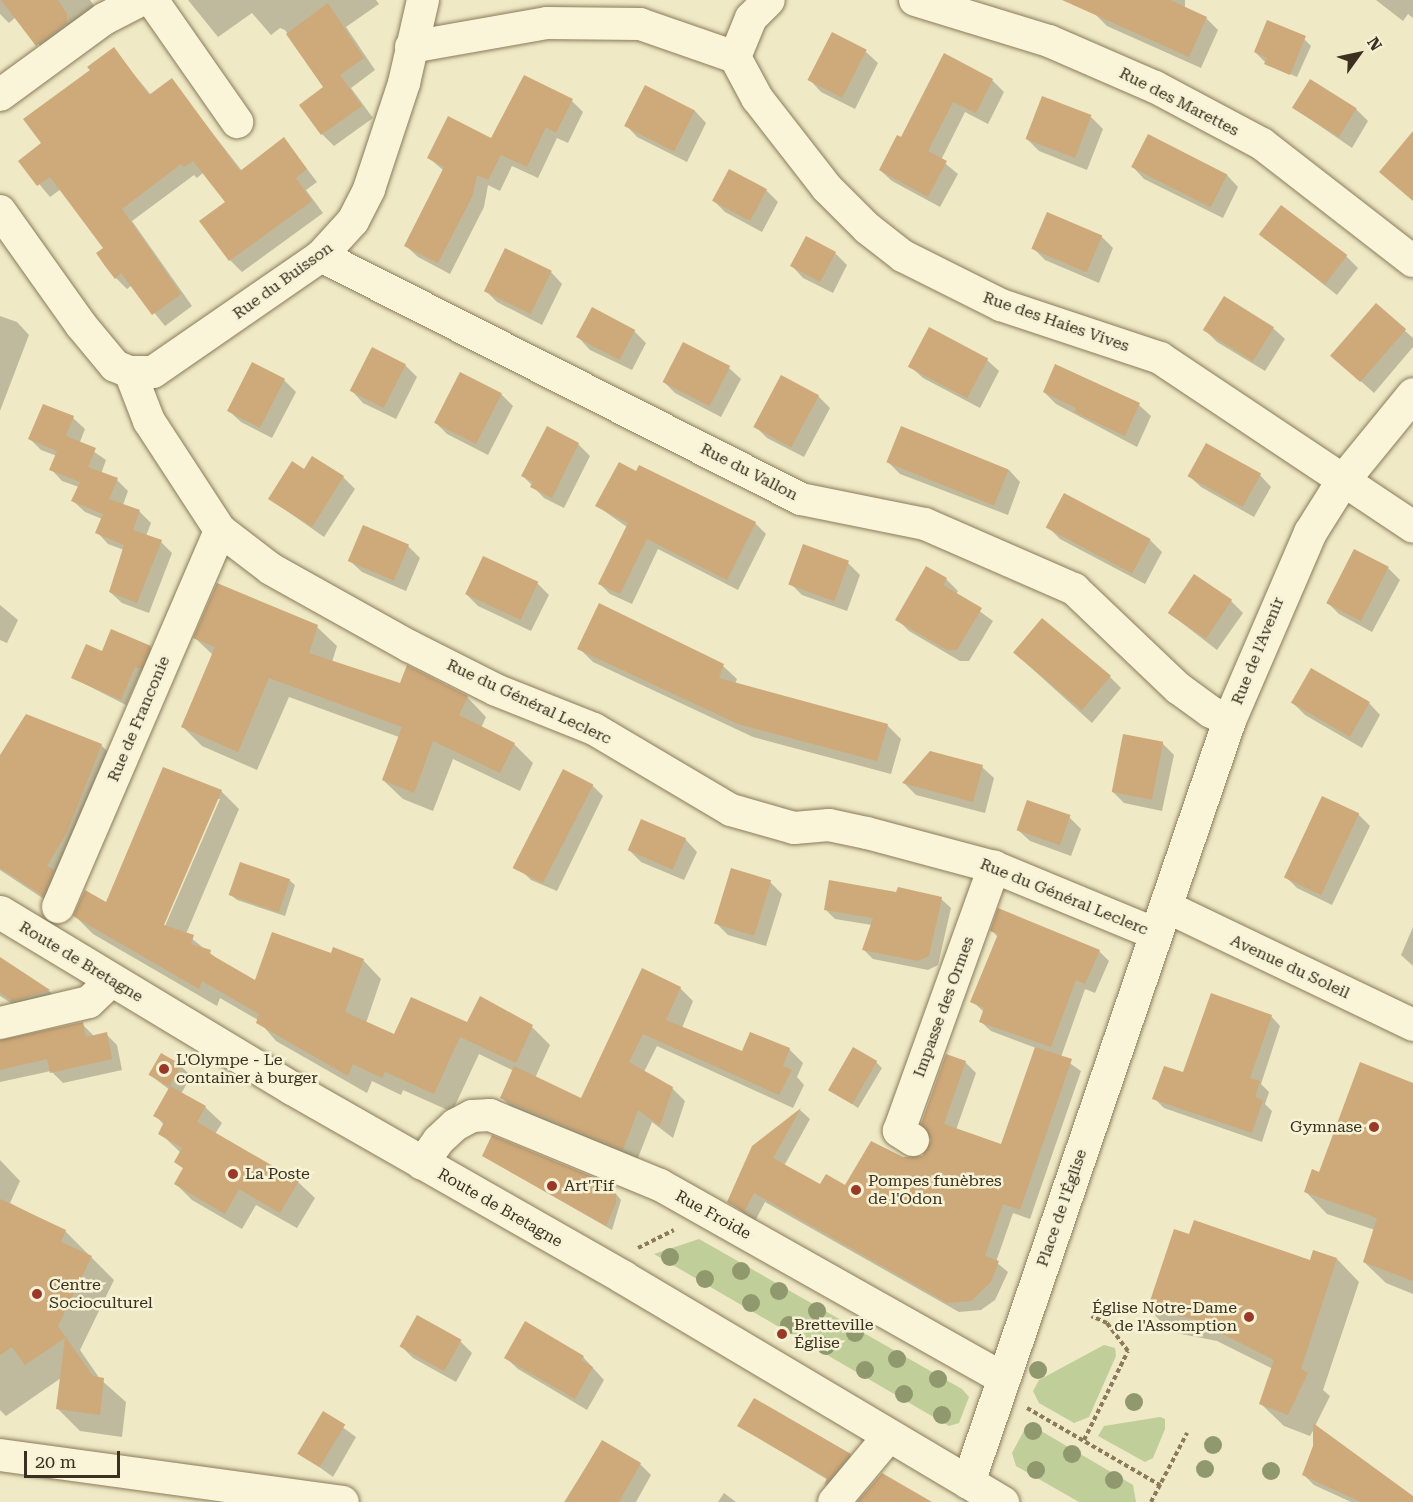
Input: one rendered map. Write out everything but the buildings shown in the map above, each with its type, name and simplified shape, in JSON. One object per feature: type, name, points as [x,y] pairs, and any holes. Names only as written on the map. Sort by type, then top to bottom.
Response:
[{"type":"main road","name":"Rue de l'Avenir","points":[[1161,921],[1229,720],[1310,532],[1342,481],[1413,394]]},
{"type":"main road","name":"Route de Bretagne","points":[[0,912],[111,981],[422,1164],[623,1277],[1002,1502]]},
{"type":"main road","name":"Place de l'Église","points":[[968,1482],[1012,1392],[1161,921]]},
{"type":"street","name":"Rue du Buisson","points":[[130,372],[153,372],[186,352],[321,256],[353,221],[369,189],[423,0]]},
{"type":"street","points":[[411,47],[547,23],[640,24],[735,57],[751,18],[769,0]]},
{"type":"street","name":"Rue des Marettes","points":[[915,0],[1049,41],[1155,87],[1262,144],[1413,261]]},
{"type":"street","points":[[0,95],[104,19],[138,2],[237,122]]},
{"type":"street","name":"Rue des Haies Vives","points":[[735,57],[757,98],[819,179],[867,228],[903,256],[1001,306],[1160,358],[1413,527]]},
{"type":"street","points":[[0,211],[81,325],[115,366],[130,372]]},
{"type":"street","name":"Rue du Vallon","points":[[321,256],[801,500],[925,524],[1074,590],[1178,688],[1210,712],[1229,720]]},
{"type":"street","name":"Rue du Général Leclerc","points":[[130,372],[149,421],[220,530],[271,569],[410,646],[495,690],[594,729],[731,810],[794,828],[828,825],[867,833],[994,867],[1161,921]]},
{"type":"street","name":"Rue de Franconie","points":[[58,907],[220,530]]},
{"type":"street","name":"Impasse des Ormes","points":[[913,1140],[898,1131],[994,867]]},
{"type":"street","name":"Avenue du Soleil","points":[[1161,921],[1413,1025]]},
{"type":"street","points":[[0,1023],[89,1002],[111,981]]},
{"type":"street","name":"Rue Froide","points":[[422,1164],[439,1140],[455,1125],[472,1116],[490,1115],[660,1185],[1012,1392]]},
{"type":"street","points":[[834,1502],[889,1436]]},
{"type":"street","points":[[0,1455],[343,1502]]},
{"type":"path","points":[[630,1253],[711,1214]]},
{"type":"path","points":[[1084,1440],[1128,1351],[1107,1323],[1090,1316]]},
{"type":"path","points":[[1012,1392],[1084,1440],[1160,1485]]},
{"type":"path","points":[[1151,1502],[1187,1433]]},
{"type":"green space","points":[[699,1239],[962,1389],[969,1397],[959,1423],[949,1426],[654,1254]]},
{"type":"green space","points":[[1104,1345],[1115,1348],[1116,1356],[1089,1417],[1074,1423],[1039,1403],[1033,1391],[1039,1380]]},
{"type":"green space","points":[[1160,1417],[1165,1419],[1165,1429],[1153,1458],[1145,1462],[1098,1436],[1104,1426]]},
{"type":"green space","points":[[1026,1427],[1036,1428],[1133,1485],[1136,1502],[1079,1502],[1016,1466],[1012,1453]]},
{"type":"place","name":"L'Olympe - Le container à burger","points":[[164,1069]]},
{"type":"place","name":"Gymnase","points":[[1374,1127]]},
{"type":"place","name":"La Poste","points":[[233,1174]]},
{"type":"place","name":"Art'Tif","points":[[552,1186]]},
{"type":"place","name":"Pompes funèbres de l'Odon","points":[[856,1190]]},
{"type":"place","name":"Centre Socioculturel","points":[[37,1294]]},
{"type":"place","name":"Église Notre-Dame de l'Assomption","points":[[1249,1317]]},
{"type":"place","name":"Bretteville Église","points":[[782,1334]]}]
